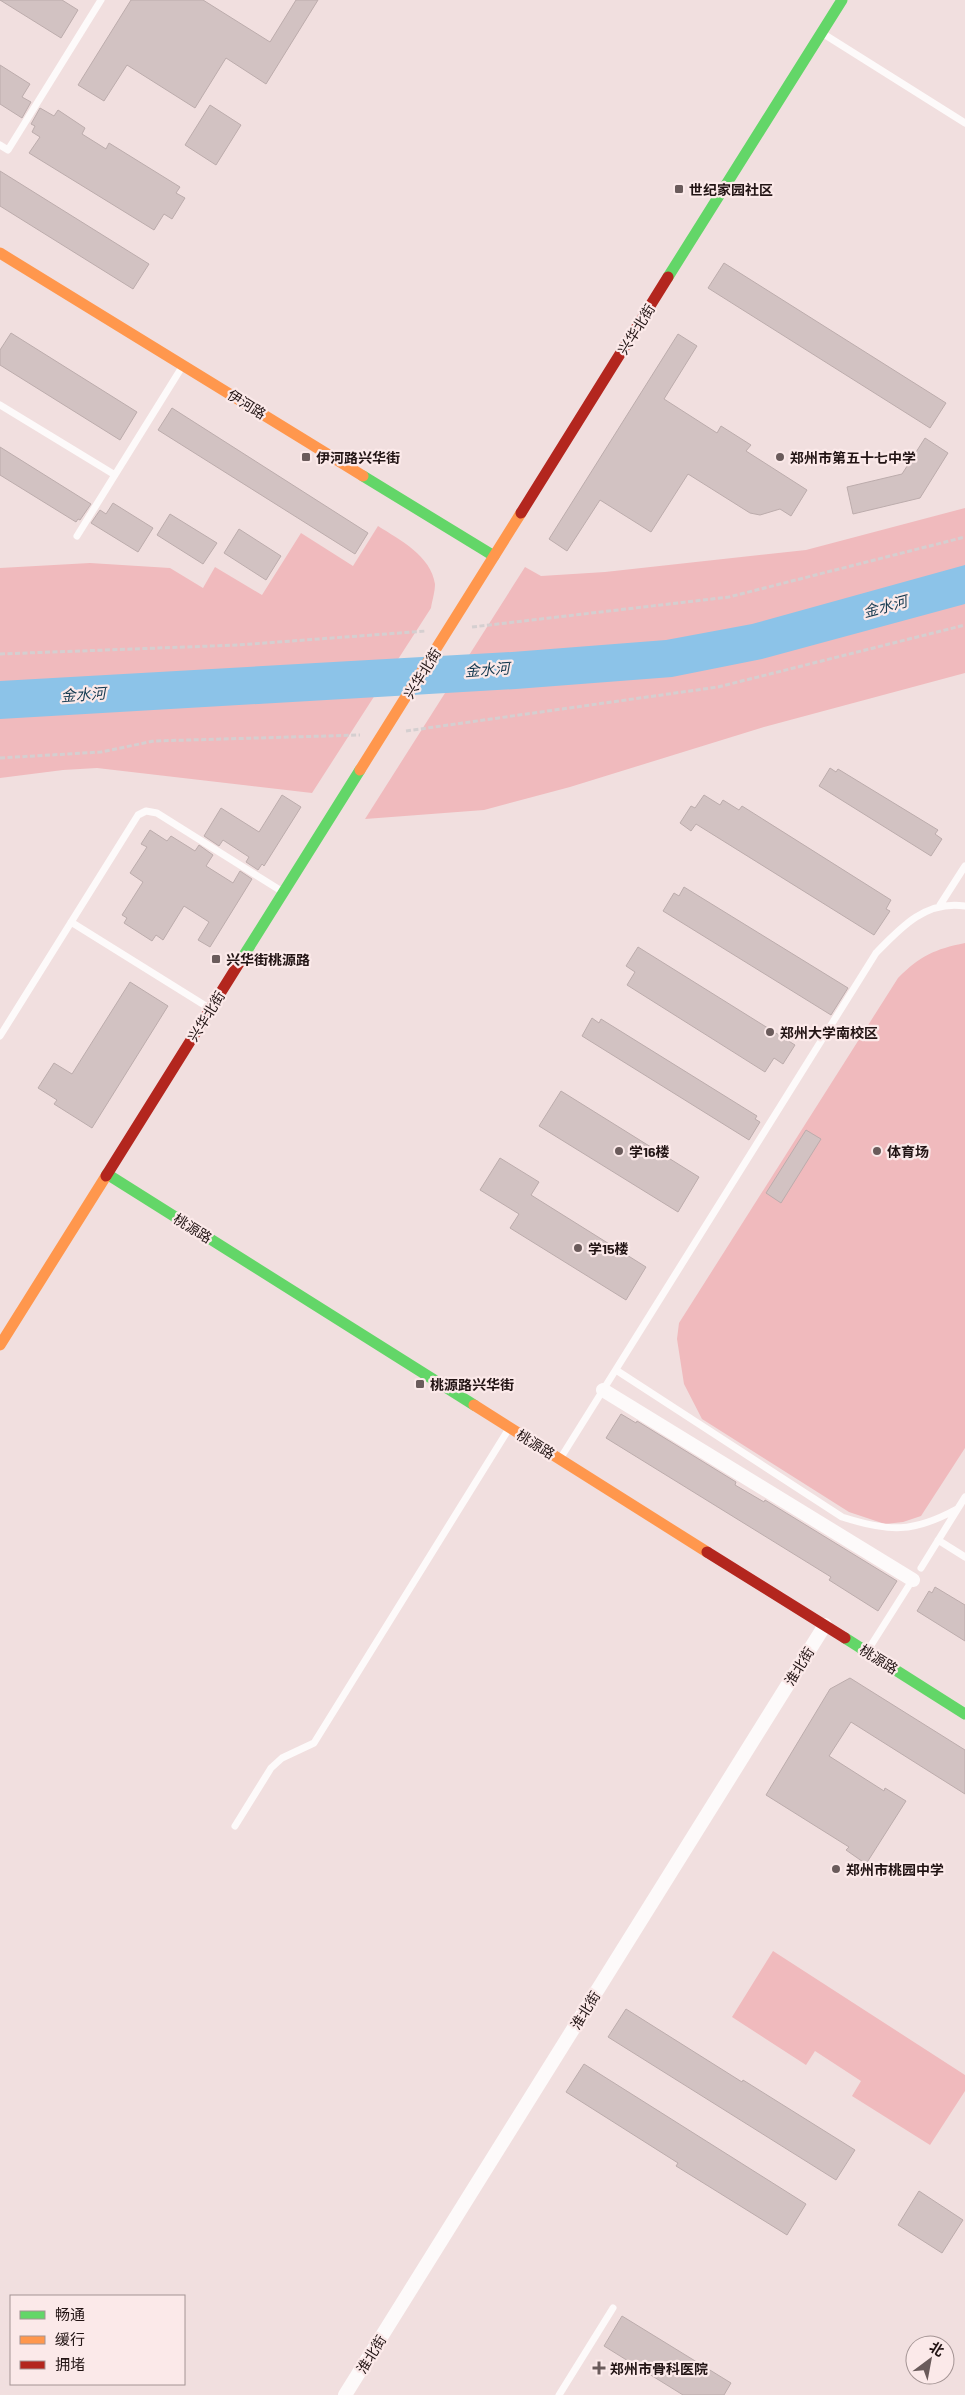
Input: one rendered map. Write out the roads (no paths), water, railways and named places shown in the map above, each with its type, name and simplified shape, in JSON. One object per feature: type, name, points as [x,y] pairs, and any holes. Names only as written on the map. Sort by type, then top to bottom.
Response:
[{"type":"street","name":"兴华北街","points":[[0,1345],[842,0]]},
{"type":"street","name":"伊河路","points":[[0,253],[494,556]]},
{"type":"street","name":"桃源路","points":[[107,1174],[965,1714]]},
{"type":"street","points":[[603,1390],[914,1578]]},
{"type":"street","name":"淮北街","points":[[345,2395],[825,1625]]},
{"type":"lane","points":[[0,145],[8,150],[102,0]]},
{"type":"lane","points":[[821,33],[965,123]]},
{"type":"lane","points":[[77,536],[183,365]]},
{"type":"lane","points":[[0,405],[115,475]]},
{"type":"lane","points":[[0,1036],[138,815],[146,811],[157,812],[284,892]]},
{"type":"lane","points":[[940,905],[965,866]]},
{"type":"lane","points":[[560,1459],[876,953],[901,927],[924,912],[940,905],[965,906]]},
{"type":"lane","points":[[71,922],[210,1009]]},
{"type":"lane","points":[[616,1370],[842,1517],[872,1527],[901,1529],[938,1519],[957,1509]]},
{"type":"lane","points":[[235,1826],[271,1768],[282,1758],[314,1743],[510,1427]]},
{"type":"lane","points":[[920,1568],[965,1497]]},
{"type":"lane","points":[[938,1540],[965,1558]]},
{"type":"lane","points":[[867,1652],[914,1578]]},
{"type":"lane","points":[[559,2395],[613,2308]]},
{"type":"water","name":"金水河","points":[[965,565],[965,604],[762,659],[672,677],[516,689],[0,719],[0,681],[512,652],[666,640],[752,624]]},
{"type":"place","name":"世纪家园社区","points":[[679,189]]},
{"type":"place","name":"伊河路兴华街","points":[[306,457]]},
{"type":"place","name":"郑州市第五十七中学","points":[[780,457]]},
{"type":"place","name":"兴华街桃源路","points":[[216,959]]},
{"type":"place","name":"郑州大学南校区","points":[[770,1032]]},
{"type":"place","name":"学16楼","points":[[619,1151]]},
{"type":"place","name":"体育场","points":[[877,1151]]},
{"type":"place","name":"学15楼","points":[[578,1248]]},
{"type":"place","name":"桃源路兴华街","points":[[420,1384]]},
{"type":"place","name":"郑州市桃园中学","points":[[836,1869]]},
{"type":"place","name":"郑州市骨科医院","points":[[599,2368]]}]
